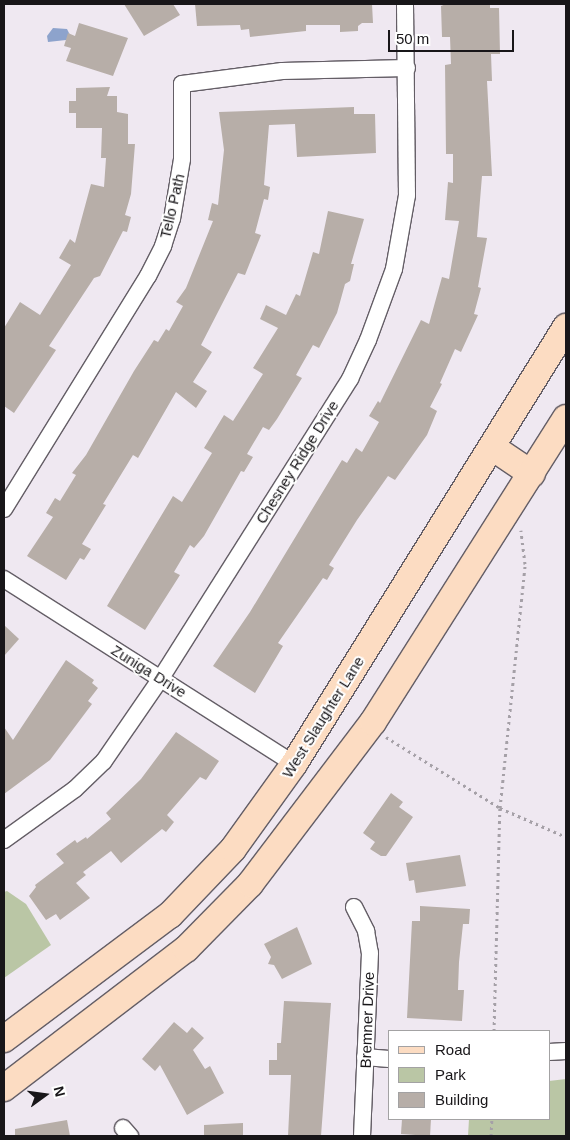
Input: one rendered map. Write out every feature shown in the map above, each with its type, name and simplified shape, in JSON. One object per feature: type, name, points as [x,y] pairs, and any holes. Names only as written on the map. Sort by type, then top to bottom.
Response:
[{"type":"main road","name":"West Slaughter Lane","points":[[12,1033],[170,915],[202,885],[233,849],[294,764],[566,328]]},
{"type":"main road","points":[[4,1088],[186,949],[250,884],[373,722],[566,418]]},
{"type":"main road","points":[[492,447],[532,474]]},
{"type":"main road","points":[[12,1033],[41,1061]]},
{"type":"street","name":"Chesney Ridge Drive","points":[[4,840],[59,802],[92,774],[161,678],[350,378],[380,312],[397,254],[407,195],[405,4]]},
{"type":"street","name":"Tello Path","points":[[4,509],[148,276],[163,246],[172,219],[182,159],[182,84],[282,71],[406,68]]},
{"type":"street","name":"Zuniga Drive","points":[[4,579],[294,764]]},
{"type":"street","name":"Bremner Drive","points":[[354,907],[366,931],[370,953],[362,1136]]},
{"type":"street","points":[[550,1052],[566,1051]]},
{"type":"street","points":[[365,1058],[388,1059]]},
{"type":"path","points":[[494,1030],[500,808],[525,564],[521,527]]},
{"type":"path","points":[[379,732],[500,808],[566,837]]},
{"type":"path","points":[[491,1136],[492,1120]]},
{"type":"green space","points":[[7,891],[26,904],[51,945],[4,978],[4,892]]},
{"type":"green space","points":[[566,1079],[566,1136],[468,1136],[469,1120],[550,1120],[550,1081]]},
{"type":"water","points":[[53,28],[67,29],[70,35],[66,40],[48,42],[47,36]]},
{"type":"building","points":[[124,4],[173,4],[180,15],[144,36]]},
{"type":"building","points":[[195,4],[372,4],[373,23],[362,23],[358,26],[358,31],[340,32],[340,25],[306,25],[306,31],[250,37],[249,29],[241,30],[240,25],[197,26]]},
{"type":"building","points":[[446,4],[490,4],[490,8],[499,8],[500,54],[491,54],[492,81],[487,81],[492,176],[482,176],[477,237],[487,238],[478,287],[481,288],[474,314],[478,315],[461,352],[455,349],[440,383],[442,384],[430,407],[437,411],[427,435],[395,480],[388,476],[357,520],[329,565],[334,568],[327,580],[323,578],[278,643],[283,646],[255,693],[213,666],[250,612],[342,460],[347,463],[356,448],[362,452],[379,422],[369,416],[378,401],[380,403],[421,320],[429,324],[442,277],[449,279],[459,221],[445,220],[448,182],[453,183],[453,154],[446,154],[445,65],[451,64],[450,37],[442,37],[441,6]]},
{"type":"building","points":[[79,23],[128,38],[113,76],[66,61],[71,48],[64,46],[68,33],[75,36]]},
{"type":"building","points":[[110,87],[107,96],[117,96],[117,112],[128,114],[128,144],[135,144],[131,194],[125,215],[131,217],[127,232],[123,231],[100,276],[94,278],[49,346],[56,350],[14,413],[4,406],[4,328],[20,302],[40,315],[71,265],[59,258],[70,239],[75,243],[91,184],[104,187],[106,158],[101,158],[102,128],[76,128],[76,113],[69,113],[69,101],[76,101],[76,88]]},
{"type":"building","points":[[354,107],[354,114],[375,114],[376,153],[297,157],[295,124],[269,125],[264,185],[270,187],[268,200],[264,199],[255,233],[261,235],[245,275],[238,273],[201,345],[212,352],[193,382],[207,391],[196,408],[176,392],[138,458],[133,455],[103,504],[106,505],[82,544],[91,549],[84,560],[80,558],[66,580],[27,556],[53,517],[46,513],[55,498],[60,501],[76,475],[72,473],[86,455],[134,371],[154,340],[158,342],[166,329],[169,331],[183,306],[176,302],[186,288],[213,221],[208,220],[212,203],[218,205],[224,150],[219,112]]},
{"type":"building","points":[[328,211],[364,219],[351,264],[354,264],[350,281],[345,284],[337,313],[319,348],[313,345],[301,366],[296,375],[302,378],[277,419],[269,430],[263,427],[247,454],[253,457],[244,472],[241,471],[204,536],[194,548],[190,545],[174,572],[180,575],[145,630],[107,606],[173,496],[182,502],[212,453],[204,448],[224,415],[233,421],[263,374],[253,368],[278,328],[260,319],[266,305],[286,315],[296,294],[300,296],[313,252],[319,254]]},
{"type":"building","points":[[4,625],[19,639],[4,656]]},
{"type":"building","points":[[66,660],[94,680],[92,683],[98,688],[88,701],[92,704],[50,760],[4,794],[4,727],[13,740]]},
{"type":"building","points":[[176,732],[219,761],[206,780],[200,777],[167,815],[174,822],[166,832],[162,829],[121,863],[111,851],[83,872],[86,875],[76,883],[90,898],[60,920],[56,914],[46,920],[29,896],[36,887],[35,885],[64,863],[56,854],[75,840],[77,843],[86,837],[87,839],[111,819],[106,813],[141,779]]},
{"type":"building","points":[[391,793],[403,802],[399,807],[413,817],[386,856],[381,856],[370,849],[375,842],[363,833]]},
{"type":"building","points":[[460,855],[466,886],[416,893],[414,880],[409,881],[406,863]]},
{"type":"building","points":[[420,906],[470,909],[469,924],[463,924],[459,962],[458,990],[464,990],[462,1021],[407,1018],[412,921],[420,921]]},
{"type":"building","points":[[297,927],[312,964],[282,979],[274,965],[268,964],[271,957],[264,944]]},
{"type":"building","points":[[284,1001],[331,1003],[321,1136],[288,1136],[291,1075],[269,1075],[269,1060],[277,1060],[277,1043],[281,1043]]},
{"type":"building","points":[[174,1022],[187,1033],[192,1027],[204,1038],[193,1050],[205,1069],[210,1066],[224,1093],[187,1115],[160,1065],[155,1071],[142,1059]]},
{"type":"building","points":[[67,1120],[70,1136],[15,1136],[15,1129]]},
{"type":"building","points":[[402,1120],[431,1120],[430,1136],[401,1134]]},
{"type":"building","points":[[243,1123],[243,1136],[204,1136],[204,1125]]}]
